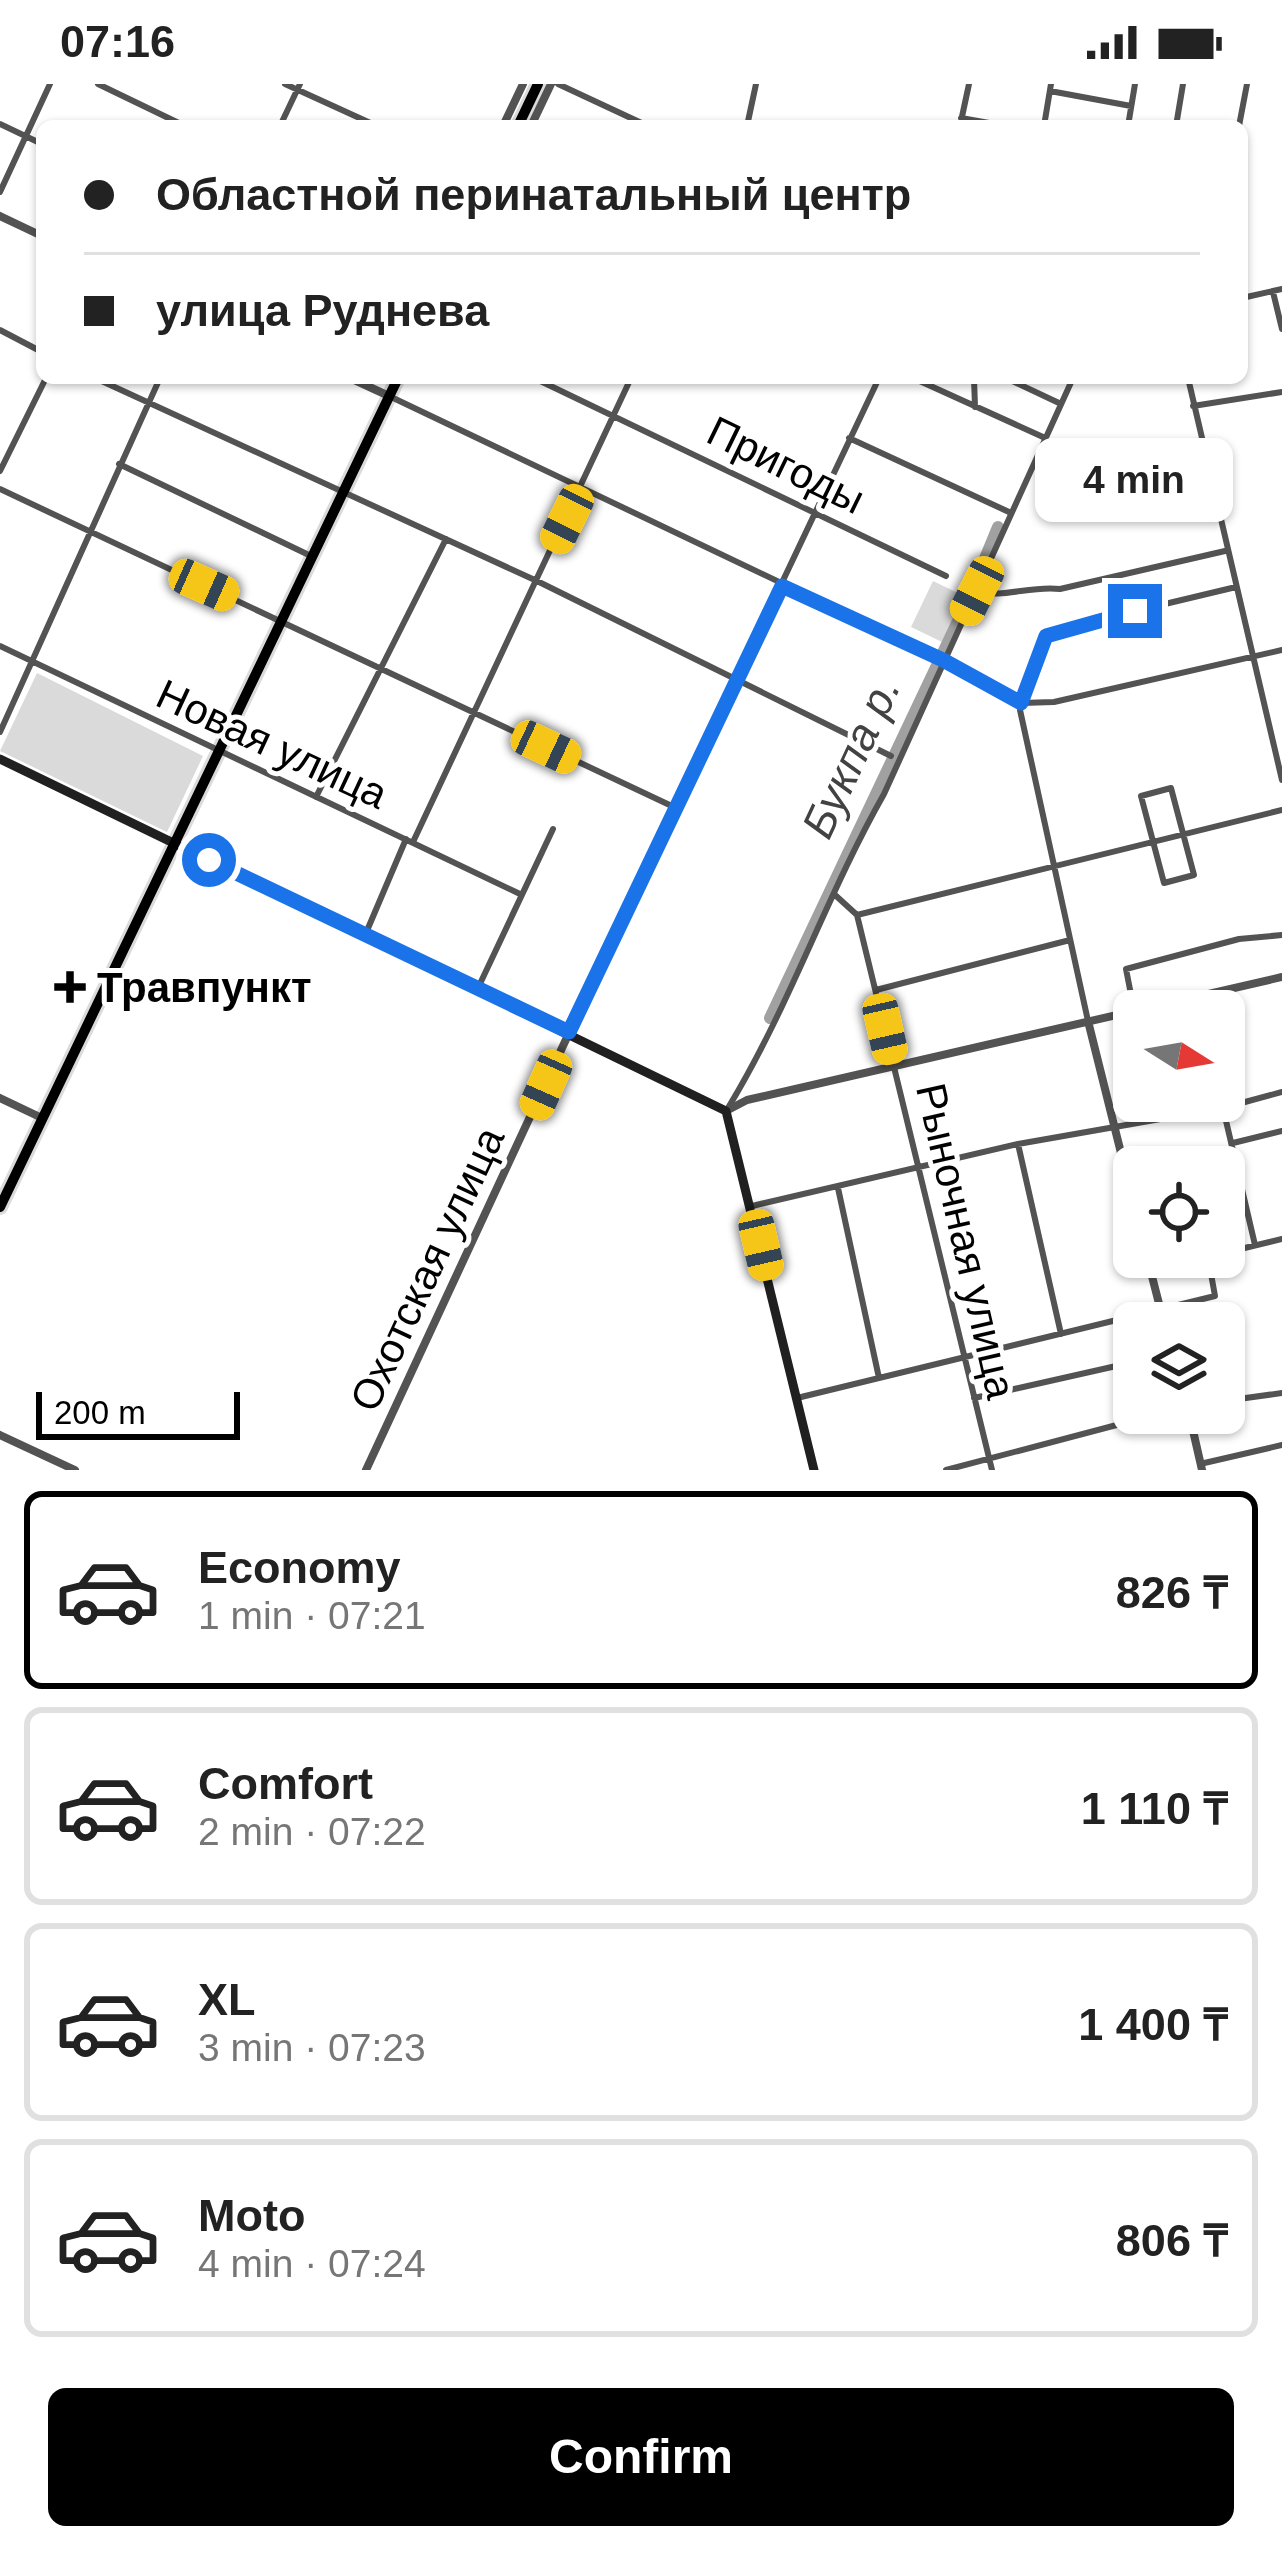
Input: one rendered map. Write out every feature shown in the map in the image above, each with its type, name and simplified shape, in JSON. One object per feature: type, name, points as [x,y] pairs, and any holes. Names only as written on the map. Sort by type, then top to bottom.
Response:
[{"type":"main road","points":[[521,120],[538,84]]},
{"type":"main road","points":[[0,1207],[395,384]]},
{"type":"main road","points":[[0,759],[726,1111],[814,1470]]},
{"type":"street","points":[[0,193],[50,84]]},
{"type":"street","points":[[98,84],[173,120]]},
{"type":"street","points":[[285,84],[365,120]]},
{"type":"street","points":[[506,120],[523,84]]},
{"type":"street","points":[[534,120],[555,84],[635,120]]},
{"type":"street","points":[[748,120],[756,84]]},
{"type":"street","points":[[961,120],[969,84]]},
{"type":"street","points":[[1129,120],[1135,84]]},
{"type":"street","points":[[1177,120],[1183,84]]},
{"type":"street","points":[[1240,120],[1247,84]]},
{"type":"street","points":[[283,120],[299,87]]},
{"type":"street","points":[[1045,120],[1051,88],[1131,106]]},
{"type":"street","points":[[0,124],[36,141]]},
{"type":"street","points":[[0,216],[36,233]]},
{"type":"street","points":[[1277,291],[1282,329]]},
{"type":"street","points":[[0,330],[36,349]]},
{"type":"street","points":[[0,471],[43,384]]},
{"type":"street","points":[[108,384],[537,581],[891,756]]},
{"type":"street","points":[[0,732],[157,384]]},
{"type":"street","points":[[363,384],[943,660],[1021,703],[1054,703],[1282,650]]},
{"type":"street","name":"Пригоды","points":[[546,384],[946,577]]},
{"type":"street","points":[[366,933],[628,384]]},
{"type":"street","name":"Охотская улица","points":[[365,1470],[876,384]]},
{"type":"street","points":[[926,384],[1043,437]]},
{"type":"street","points":[[974,384],[975,407]]},
{"type":"street","points":[[1018,384],[1059,404]]},
{"type":"street","points":[[726,1111],[761,1053],[1070,384]]},
{"type":"street","points":[[1189,384],[1282,780]]},
{"type":"street","points":[[1193,406],[1282,392]]},
{"type":"street","points":[[848,437],[1009,512]]},
{"type":"street","points":[[119,464],[313,557]]},
{"type":"street","points":[[1090,513],[1210,483]]},
{"type":"street","points":[[0,489],[676,808]]},
{"type":"street","points":[[316,797],[446,539]]},
{"type":"street","points":[[977,591],[998,593],[1034,585],[1060,590],[1226,550]]},
{"type":"street","points":[[1119,1146],[1052,866],[1021,703],[1046,636],[1052,632],[1236,587]]},
{"type":"street","name":"Новая улица","points":[[0,646],[520,894]]},
{"type":"street","points":[[1172,788],[1194,875],[1164,883],[1153,841],[1141,796],[1172,788]]},
{"type":"street","points":[[834,894],[857,915],[1282,810]]},
{"type":"street","points":[[478,988],[554,829]]},
{"type":"street","name":"Рыночная улица","points":[[857,915],[992,1470]]},
{"type":"street","points":[[1130,990],[1126,969],[1239,939],[1282,935]]},
{"type":"street","points":[[877,990],[1070,940]]},
{"type":"street","points":[[1224,990],[1282,977]]},
{"type":"street","points":[[726,1111],[747,1100],[1113,1015]]},
{"type":"street","points":[[1245,1102],[1282,1092]]},
{"type":"street","points":[[0,1098],[42,1118]]},
{"type":"street","points":[[752,1206],[1018,1144],[1138,1122]]},
{"type":"street","points":[[1226,1122],[1255,1245]]},
{"type":"street","points":[[1232,1144],[1282,1131]]},
{"type":"street","points":[[1018,1144],[1062,1335]]},
{"type":"street","points":[[838,1188],[880,1378]]},
{"type":"street","points":[[1245,1248],[1282,1239]]},
{"type":"street","points":[[1192,1302],[1215,1296],[1212,1278]]},
{"type":"street","points":[[797,1398],[1113,1322]]},
{"type":"street","points":[[972,1399],[1113,1367]]},
{"type":"street","points":[[1245,1398],[1282,1393]]},
{"type":"street","points":[[946,1470],[1113,1426]]},
{"type":"street","points":[[1194,1434],[1201,1467],[1282,1444]]},
{"type":"street","points":[[0,1435],[75,1470]]},
{"type":"shaded area","points":[[933,581],[964,596],[942,642],[911,627]]},
{"type":"shaded area","points":[[37,673],[203,756],[167,832],[0,751]]},
{"type":"waterway","name":"Букпа р.","points":[[770,1018],[998,527]]},
{"type":"place","name":"Травпункт","points":[[70,987]]},
{"type":"route","points":[[209,860],[569,1032],[782,586],[943,660],[1021,703],[1046,636],[1135,611]]}]
